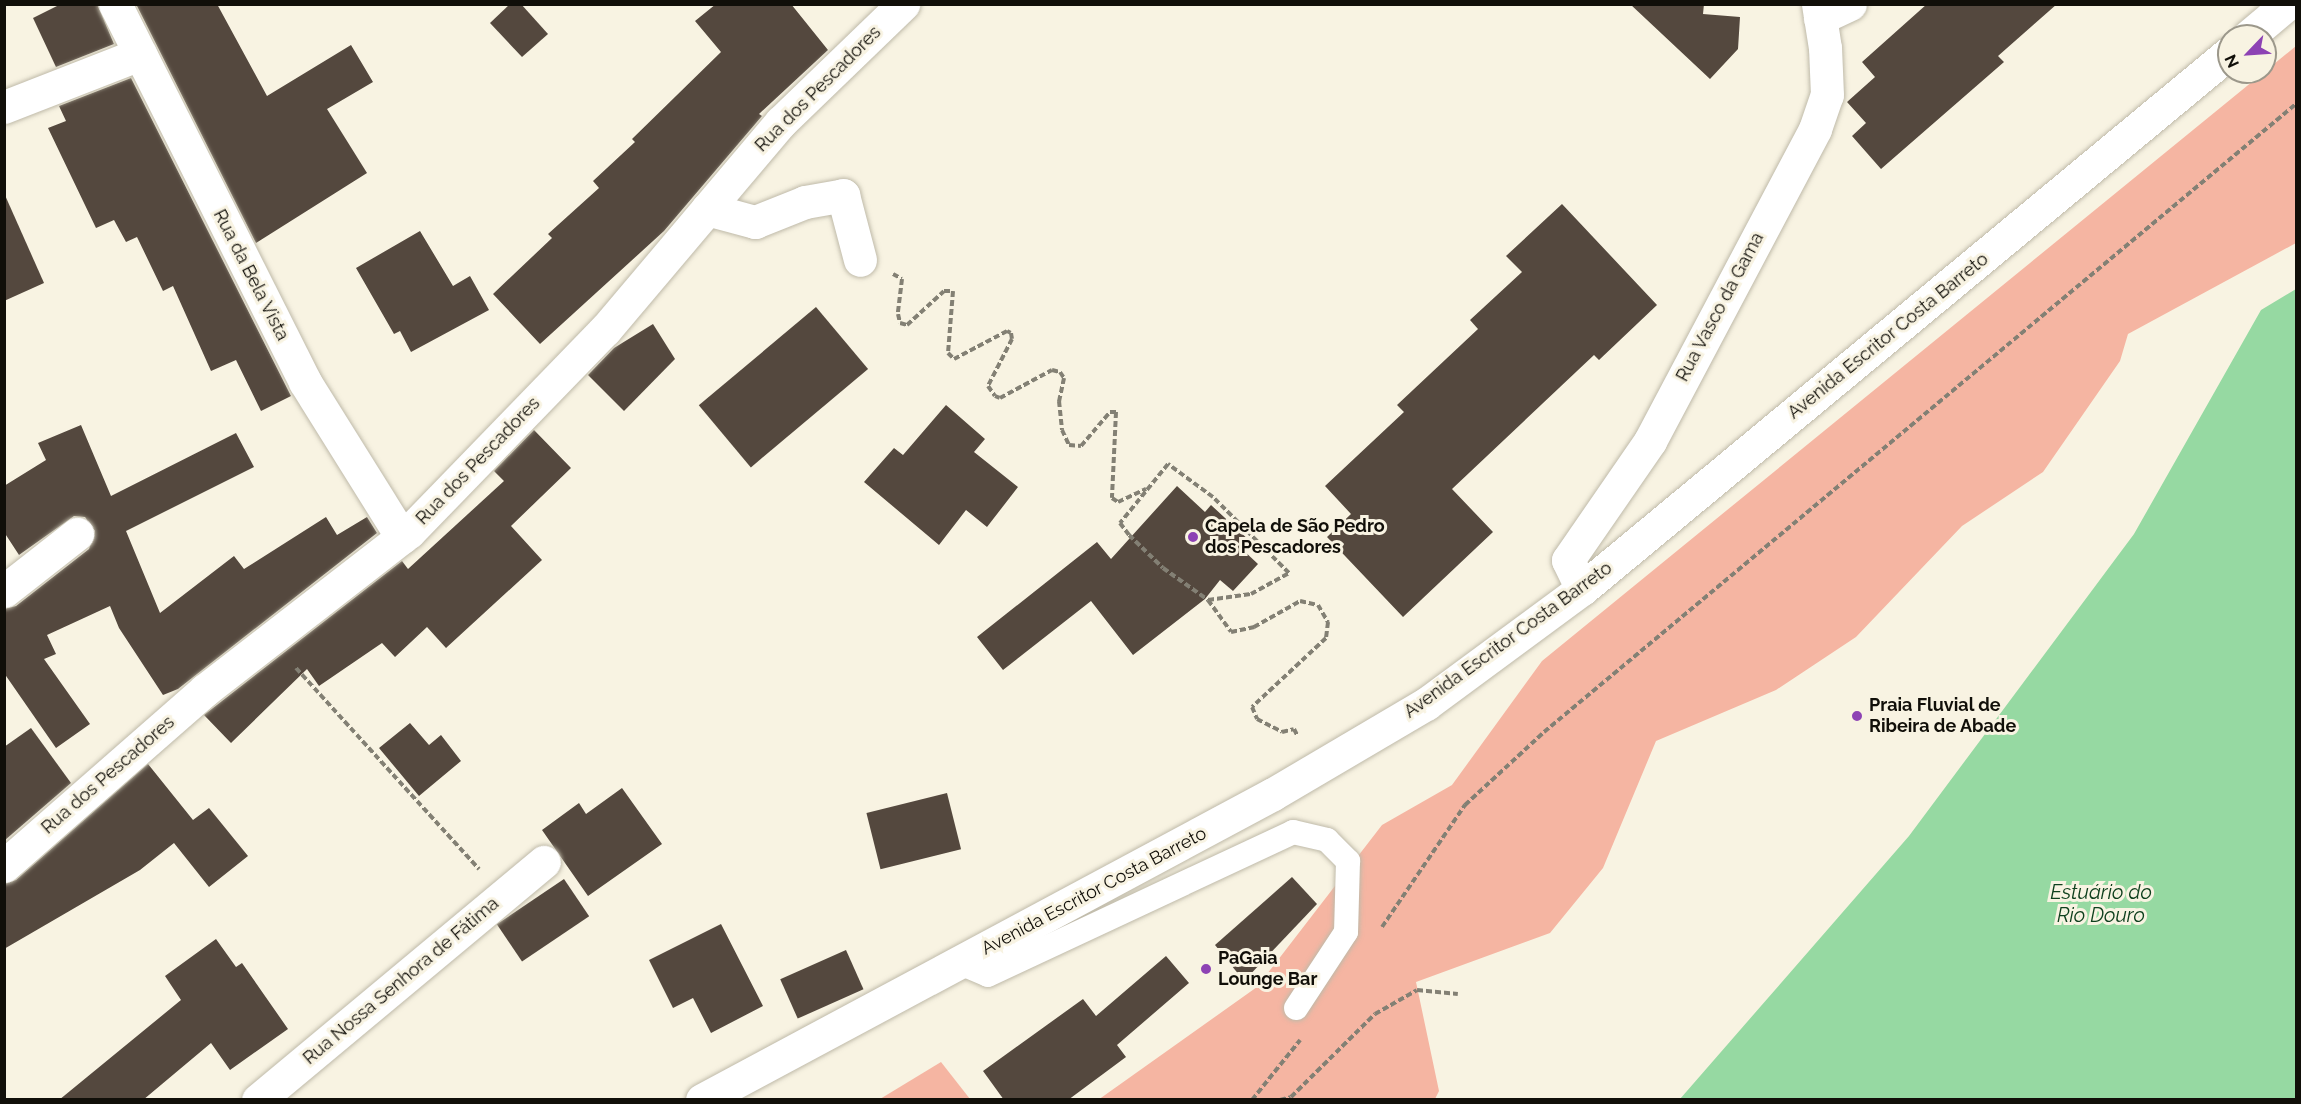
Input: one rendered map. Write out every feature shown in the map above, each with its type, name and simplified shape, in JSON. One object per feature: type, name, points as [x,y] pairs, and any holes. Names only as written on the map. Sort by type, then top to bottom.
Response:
[{"type":"street","name":"Rua da Bela Vista","points":[[115,4],[304,382],[402,537]]},
{"type":"street","name":"Rua dos Pescadores","points":[[4,866],[205,690],[402,537],[605,330],[781,122],[903,4]]},
{"type":"street","points":[[1819,11],[1850,4]]},
{"type":"street","points":[[2263,24],[2287,4]]},
{"type":"street","name":"Rua Vasco da Gama","points":[[1582,588],[1568,560],[1650,441],[1815,129],[1827,95],[1819,11]]},
{"type":"street","points":[[4,107],[140,54]]},
{"type":"street","name":"Avenida Escritor Costa Barreto","points":[[702,1100],[1273,794],[1426,704],[1582,588],[2217,63]]},
{"type":"street","points":[[707,209],[754,222],[805,202],[843,195],[860,260]]},
{"type":"street","points":[[4,591],[77,534]]},
{"type":"street","name":"Rua Nossa Senhora de Fátima","points":[[258,1100],[544,862]]},
{"type":"lane","points":[[960,963],[988,975],[1293,832],[1327,840],[1348,861],[1346,932],[1296,1008]]},
{"type":"path","points":[[1376,936],[1466,805],[1544,732],[2296,104]]},
{"type":"path","points":[[860,260],[861,285],[868,289],[891,273],[900,276],[898,314],[900,323],[907,326],[944,291],[953,291],[948,353],[954,359],[999,335],[1011,333],[1012,339],[988,386],[994,396],[1000,398],[1052,370],[1060,372],[1064,378],[1059,401],[1062,430],[1070,445],[1081,446],[1110,412],[1116,412],[1112,498],[1118,502],[1149,487]]},
{"type":"path","points":[[1208,600],[1251,594],[1289,573],[1213,497],[1168,464],[1120,523],[1163,568],[1208,600],[1231,632],[1254,627],[1300,601],[1318,605],[1328,622],[1326,638],[1252,706],[1257,719],[1282,732],[1297,731],[1293,742]]},
{"type":"path","points":[[270,640],[503,896]]},
{"type":"path","points":[[1280,1100],[1291,1096],[1375,1014],[1417,990],[1458,994]]},
{"type":"path","points":[[1252,1100],[1308,1030]]},
{"type":"shaded area","points":[[2296,46],[2296,243],[2128,334],[2120,361],[2043,472],[1962,526],[1856,637],[1776,690],[1656,741],[1603,868],[1550,933],[1416,982],[1439,1091],[1435,1099],[1098,1100],[1257,987],[1382,825],[1452,785],[1542,661],[2249,84],[2277,84],[2277,61]]},
{"type":"shaded area","points":[[941,1062],[970,1099],[880,1099]]},
{"type":"water","name":"Estuário do Rio Douro","points":[[2296,289],[2296,1099],[1680,1099],[1909,836],[2134,534],[2261,310]]},
{"type":"building","points":[[61,4],[97,4],[114,44],[56,67],[33,18]]},
{"type":"building","points":[[136,4],[217,4],[267,96],[351,45],[373,82],[327,109],[367,173],[256,243]]},
{"type":"building","points":[[510,4],[521,4],[548,34],[522,57],[490,23]]},
{"type":"building","points":[[716,4],[791,4],[828,50],[759,114],[762,116],[664,231],[540,344],[493,294],[552,238],[548,234],[599,188],[593,181],[635,142],[632,139],[721,52],[695,21]]},
{"type":"building","points":[[1630,4],[1704,4],[1703,14],[1740,17],[1738,49],[1710,79]]},
{"type":"building","points":[[1927,4],[2057,4],[1998,56],[2004,62],[1881,169],[1852,136],[1866,123],[1847,102],[1875,77],[1862,62]]},
{"type":"building","points":[[131,78],[291,396],[261,411],[236,360],[211,371],[173,286],[163,291],[137,237],[126,242],[114,220],[96,228],[48,128],[66,121],[59,106]]},
{"type":"building","points":[[4,193],[44,283],[4,301]]},
{"type":"building","points":[[1562,204],[1657,305],[1599,360],[1594,355],[1452,489],[1493,532],[1403,617],[1327,537],[1351,514],[1325,486],[1404,412],[1397,405],[1478,329],[1470,320],[1522,272],[1506,256]]},
{"type":"building","points":[[420,231],[453,286],[470,276],[489,310],[411,352],[400,331],[394,334],[356,268]]},
{"type":"building","points":[[816,307],[868,369],[751,467],[699,405]]},
{"type":"building","points":[[653,324],[675,359],[624,411],[588,375],[614,348]]},
{"type":"building","points":[[946,405],[985,439],[974,452],[1018,487],[987,527],[966,510],[939,545],[864,482],[894,448],[903,455]]},
{"type":"building","points":[[81,425],[111,496],[236,433],[254,467],[126,531],[160,613],[234,556],[244,569],[326,517],[337,535],[367,517],[377,533],[178,689],[163,695],[119,628],[110,606],[47,635],[56,654],[44,659],[90,724],[56,748],[4,673],[4,609],[16,606],[89,549],[95,531],[85,517],[74,516],[19,555],[4,532],[4,486],[46,460],[38,443]]},
{"type":"building","points":[[534,430],[571,468],[511,526],[542,560],[446,648],[427,627],[395,657],[382,643],[319,686],[307,669],[231,743],[204,715],[402,561],[408,569],[504,481],[494,471]]},
{"type":"building","points":[[1177,486],[1205,512],[1211,505],[1251,542],[1243,550],[1258,564],[1233,591],[1220,580],[1205,599],[1133,655],[1091,601],[1003,670],[977,637],[1097,542],[1111,559]]},
{"type":"building","points":[[410,723],[429,745],[441,735],[461,761],[419,796],[379,748]]},
{"type":"building","points":[[31,728],[71,783],[4,841],[4,747]]},
{"type":"building","points":[[148,764],[193,820],[209,808],[248,856],[209,887],[174,843],[140,870],[4,949],[4,884],[16,880]]},
{"type":"building","points":[[622,788],[662,844],[588,896],[542,830],[579,803],[586,814]]},
{"type":"building","points":[[947,793],[961,849],[880,869],[866,813]]},
{"type":"building","points":[[1292,877],[1317,904],[1244,981],[1215,945]]},
{"type":"building","points":[[564,879],[589,916],[522,962],[497,924]]},
{"type":"building","points":[[721,924],[763,1006],[711,1033],[693,998],[673,1008],[649,960]]},
{"type":"building","points":[[216,939],[236,967],[242,963],[288,1029],[230,1070],[211,1043],[143,1100],[59,1100],[181,1000],[165,976]]},
{"type":"building","points":[[846,950],[863,989],[798,1019],[780,979]]},
{"type":"building","points":[[1166,956],[1189,983],[1117,1045],[1126,1057],[1068,1100],[1004,1100],[983,1071],[1083,999],[1096,1016]]},
{"type":"place","name":"Capela de São Pedro dos Pescadores","points":[[1193,537]]},
{"type":"place","name":"Praia Fluvial de Ribeira de Abade","points":[[1857,716]]},
{"type":"place","name":"PaGaia Lounge Bar","points":[[1206,969]]}]
